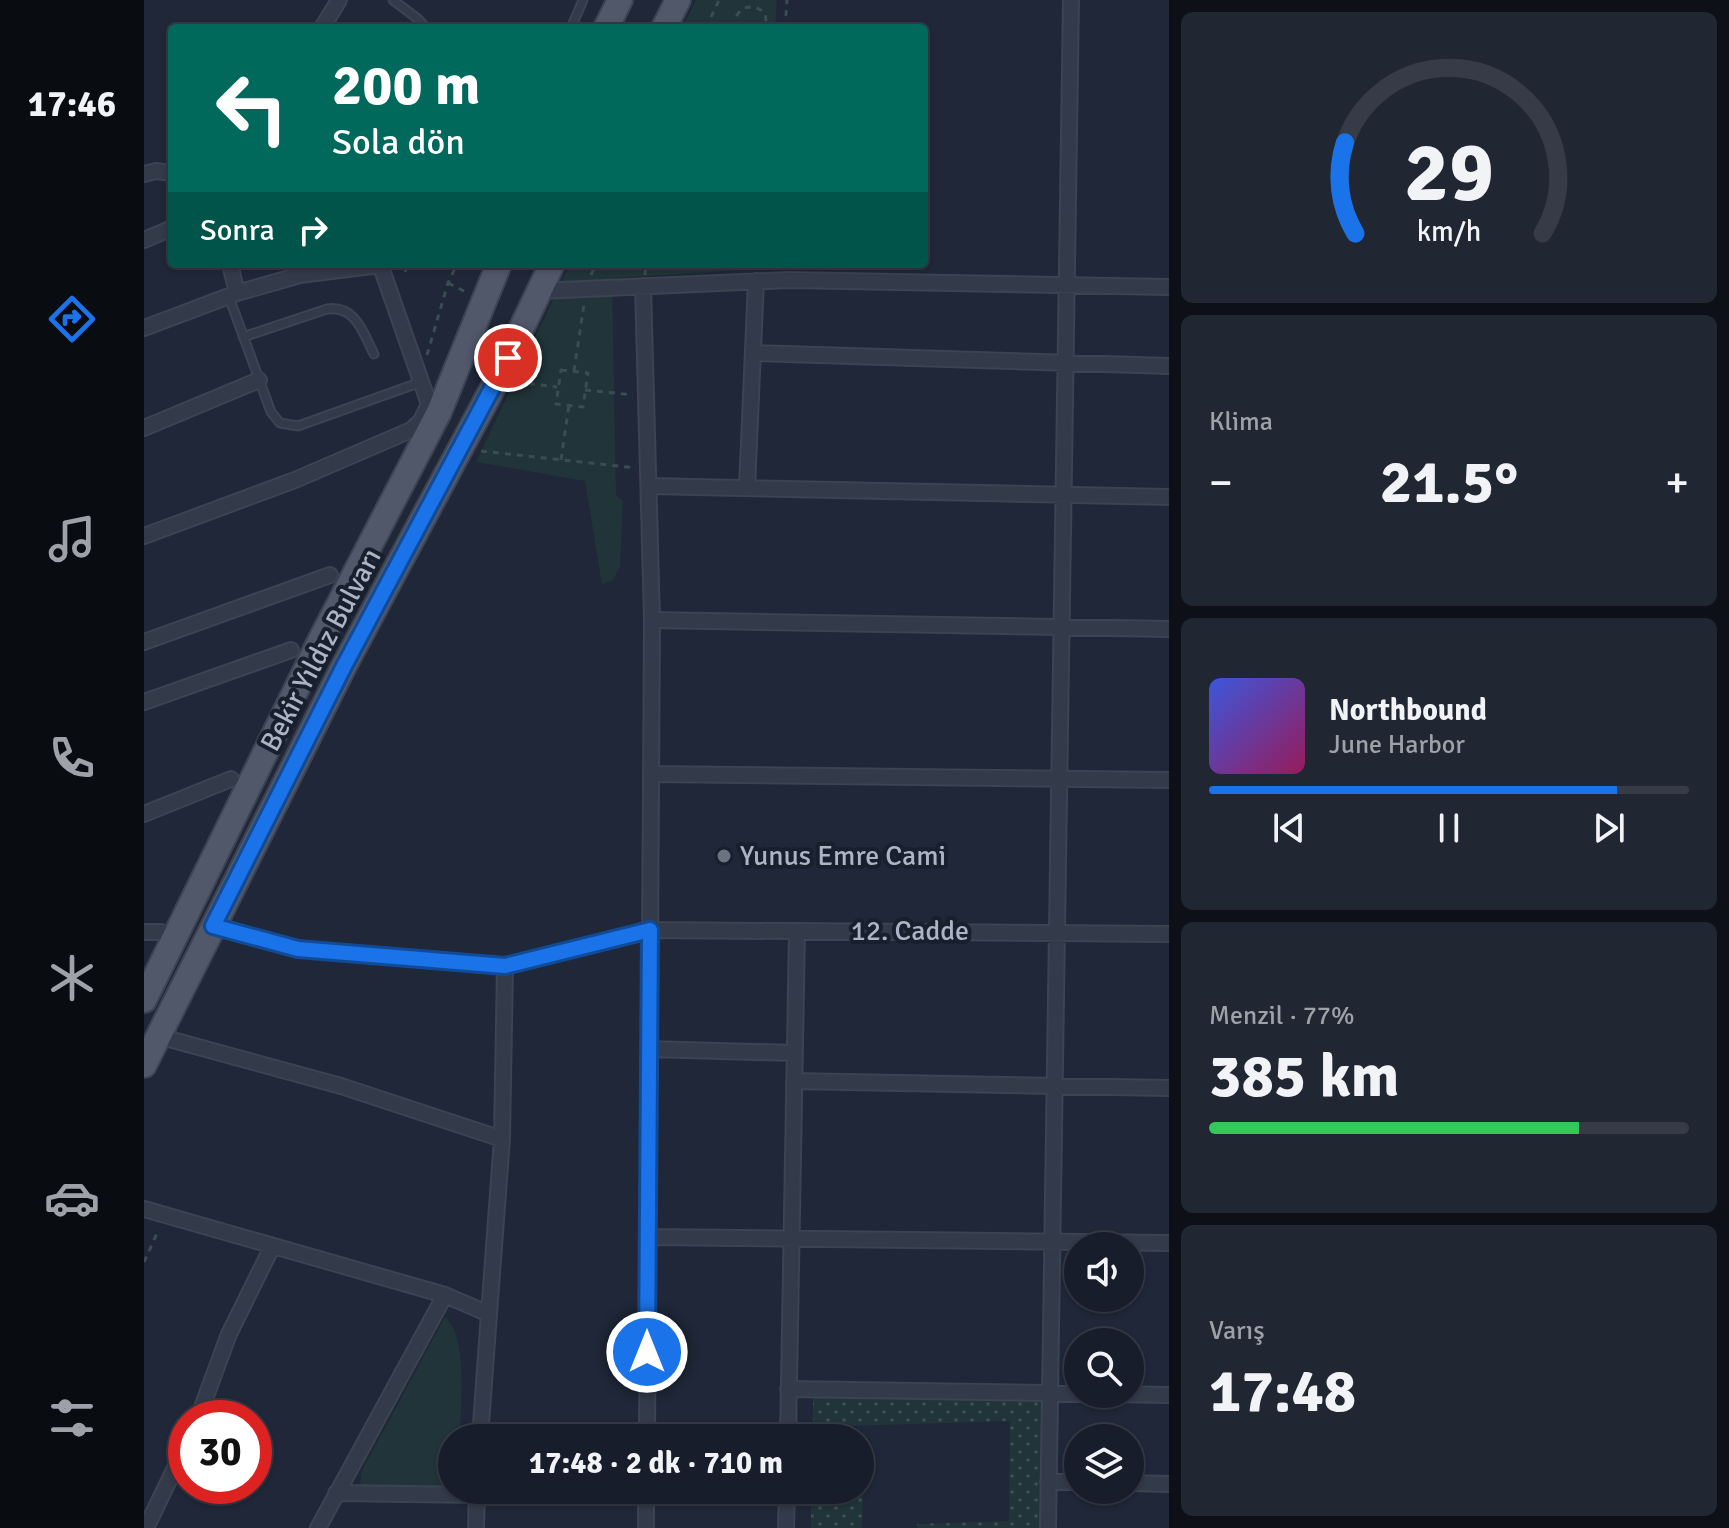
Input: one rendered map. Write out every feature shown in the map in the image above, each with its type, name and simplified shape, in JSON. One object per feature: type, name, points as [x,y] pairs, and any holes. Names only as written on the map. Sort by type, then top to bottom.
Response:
[{"type":"main road","points":[[608,24],[620,0]]},
{"type":"main road","points":[[666,24],[678,0]]},
{"type":"main road","name":"Bekir Yıldız Bulvarı","points":[[144,1000],[434,408],[497,268]]},
{"type":"main road","name":"Bekir Yıldız Bulvarı","points":[[144,1065],[343,668],[497,380],[550,268]]},
{"type":"street","points":[[324,24],[339,0]]},
{"type":"street","points":[[1048,1528],[1071,0]]},
{"type":"street","points":[[144,174],[168,172]]},
{"type":"street","points":[[144,240],[168,230]]},
{"type":"street","points":[[230,268],[233,295]]},
{"type":"street","points":[[144,328],[233,295],[300,275],[356,268]]},
{"type":"street","points":[[144,536],[295,480],[411,430],[434,408],[381,268]]},
{"type":"street","points":[[788,280],[789,268]]},
{"type":"street","points":[[539,291],[788,280],[1169,287]]},
{"type":"street","points":[[747,488],[756,281]]},
{"type":"street","points":[[643,286],[652,620],[647,1424]]},
{"type":"street","points":[[753,353],[1169,366]]},
{"type":"street","points":[[144,428],[259,380]]},
{"type":"street","points":[[649,486],[1169,497]]},
{"type":"street","points":[[144,642],[330,575]]},
{"type":"street","points":[[652,620],[1169,629]]},
{"type":"street","points":[[144,702],[291,650]]},
{"type":"street","points":[[651,774],[1169,780]]},
{"type":"street","points":[[144,814],[231,779]]},
{"type":"street","name":"12. Cadde","points":[[213,926],[298,949],[505,966],[650,930],[1169,934]]},
{"type":"street","points":[[788,1424],[797,931]]},
{"type":"street","points":[[144,932],[161,932],[175,938]]},
{"type":"street","points":[[481,1424],[502,1139],[505,966]]},
{"type":"street","points":[[158,1036],[341,1086],[502,1139]]},
{"type":"street","points":[[649,1049],[794,1053]]},
{"type":"street","points":[[794,1081],[1169,1088]]},
{"type":"street","points":[[144,1209],[445,1295],[489,1314]]},
{"type":"street","points":[[648,1237],[1169,1243]]},
{"type":"street","points":[[205,1400],[229,1334],[272,1247]]},
{"type":"street","points":[[318,1528],[445,1295]]},
{"type":"street","points":[[788,1389],[1169,1395]]},
{"type":"street","points":[[146,1528],[168,1482]]},
{"type":"street","points":[[1048,1482],[1064,1482]]},
{"type":"street","points":[[1144,1483],[1169,1484]]},
{"type":"street","points":[[336,1493],[438,1493]]},
{"type":"street","points":[[476,1504],[476,1528]]},
{"type":"street","points":[[646,1504],[646,1528]]},
{"type":"street","points":[[786,1528],[787,1504]]},
{"type":"lane","points":[[393,0],[422,24]]},
{"type":"lane","points":[[573,24],[583,0]]},
{"type":"lane","points":[[233,295],[243,337],[273,416],[280,423],[292,426],[421,379]]},
{"type":"lane","points":[[243,337],[338,308],[354,317],[374,354]]},
{"type":"path","points":[[708,24],[719,0]]},
{"type":"path","points":[[757,6],[758,0]]},
{"type":"path","points":[[786,24],[787,0]]},
{"type":"path","points":[[735,24],[740,9],[757,6],[765,13],[767,24]]},
{"type":"path","points":[[405,272],[406,268]]},
{"type":"path","points":[[421,379],[455,268]]},
{"type":"path","points":[[448,283],[482,300]]},
{"type":"path","points":[[574,371],[586,289]]},
{"type":"path","points":[[561,370],[588,373],[583,407],[556,404],[558,387],[561,370]]},
{"type":"path","points":[[497,380],[558,387]]},
{"type":"path","points":[[585,390],[646,397]]},
{"type":"path","points":[[561,460],[569,405]]},
{"type":"path","points":[[461,449],[648,470]]},
{"type":"path","points":[[144,1262],[166,1215]]},
{"type":"green space","points":[[696,0],[777,0],[775,24],[684,24]]},
{"type":"green space","points":[[568,268],[761,268],[612,278],[616,495],[623,501],[620,567],[613,580],[602,585],[585,481],[476,462]]},
{"type":"green space","points":[[445,1317],[453,1327],[460,1356],[460,1424],[438,1424],[438,1487],[360,1488],[361,1472]]},
{"type":"green space","points":[[813,1396],[1046,1397],[1045,1528],[917,1528],[917,1524],[1009,1521],[1010,1421],[874,1425],[815,1424]]},
{"type":"green space","points":[[811,1504],[862,1504],[862,1528],[811,1528]]},
{"type":"place","name":"Yunus Emre Cami","points":[[724,856]]},
{"type":"route","points":[[508,358],[343,668],[213,926],[298,949],[505,966],[650,930],[647,1352]]}]
